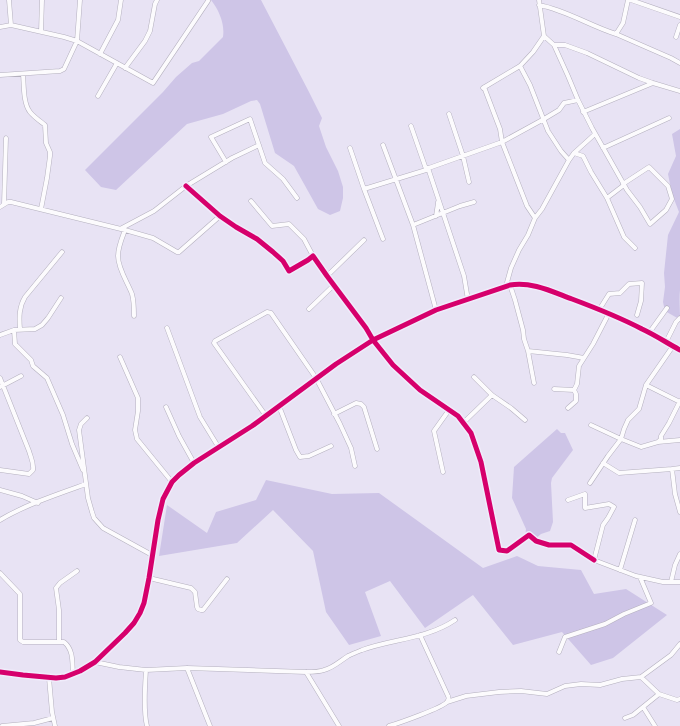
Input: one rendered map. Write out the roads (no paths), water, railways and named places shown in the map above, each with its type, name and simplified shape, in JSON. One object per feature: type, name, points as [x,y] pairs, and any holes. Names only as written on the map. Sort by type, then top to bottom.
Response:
[{"type":"street","points":[[9,0],[11,25]]},
{"type":"street","points":[[41,32],[42,0]]},
{"type":"street","points":[[0,76],[62,70],[66,66],[77,41],[80,0]]},
{"type":"street","points":[[100,54],[118,20],[121,0]]},
{"type":"street","points":[[125,68],[145,41],[150,31],[157,0]]},
{"type":"street","points":[[616,34],[623,23],[629,0],[680,17]]},
{"type":"street","points":[[0,26],[11,25],[77,41],[125,68],[154,82],[208,1]]},
{"type":"street","points":[[539,2],[616,34],[680,63]]},
{"type":"street","points":[[539,2],[544,36],[554,44],[583,112],[624,184],[650,224],[666,210],[672,199],[668,186],[649,167],[624,184],[607,198]]},
{"type":"street","points":[[676,37],[680,25]]},
{"type":"street","points":[[535,218],[527,206],[502,142],[500,129],[483,88],[520,66],[544,36]]},
{"type":"street","points":[[554,44],[565,45],[587,53],[653,83],[680,91]]},
{"type":"street","points":[[98,96],[117,63]]},
{"type":"street","points":[[520,66],[530,85],[548,131],[561,151],[569,160]]},
{"type":"street","points":[[23,74],[28,109],[31,114],[45,125],[46,143],[50,152],[41,209]]},
{"type":"street","points":[[583,112],[653,83]]},
{"type":"street","points":[[364,189],[502,142],[559,110],[564,103],[578,100]]},
{"type":"street","points":[[449,114],[463,156],[469,182]]},
{"type":"street","points":[[603,148],[669,118]]},
{"type":"street","points":[[226,162],[212,137],[250,119],[265,163],[283,179],[297,198]]},
{"type":"street","points":[[410,126],[443,213],[464,276],[468,300]]},
{"type":"street","points":[[534,384],[523,330],[515,300],[508,286],[510,268],[528,236],[535,218],[542,210],[569,160],[574,153],[595,134]]},
{"type":"street","points":[[6,138],[2,205],[11,202],[123,229],[153,238],[177,252],[179,252],[220,216]]},
{"type":"street","points":[[134,316],[132,295],[119,263],[118,256],[123,229],[154,211],[186,186],[226,162],[259,145]]},
{"type":"street","points":[[383,145],[413,225],[436,310]]},
{"type":"street","points":[[350,148],[383,239]]},
{"type":"street","points":[[574,153],[583,156],[607,198],[624,237],[635,248]]},
{"type":"street","points":[[426,169],[438,203],[436,216]]},
{"type":"street","points":[[186,186],[220,216],[257,239],[283,261],[289,271],[313,256]]},
{"type":"street","points":[[251,201],[272,226],[289,224],[304,239],[313,256],[327,276],[393,365],[420,390],[458,416],[471,433],[481,462],[499,550],[507,551],[529,535],[536,541],[549,545],[571,545],[594,560],[640,577],[663,582],[680,582]]},
{"type":"street","points":[[413,225],[474,202]]},
{"type":"street","points":[[327,276],[364,240]]},
{"type":"street","points":[[20,329],[20,310],[24,297],[62,252]]},
{"type":"street","points":[[600,310],[609,294],[620,293],[629,284],[642,283],[641,301],[636,315]]},
{"type":"street","points":[[0,672],[49,678],[65,677],[80,671],[95,662],[125,633],[140,613],[144,603],[163,499],[172,482],[194,464],[266,416],[336,364],[373,340],[436,310],[508,286],[524,284],[536,286],[609,313],[680,350]]},
{"type":"street","points":[[309,309],[334,285]]},
{"type":"street","points":[[0,336],[14,330],[35,329],[48,318],[61,298]]},
{"type":"street","points":[[649,333],[667,308]]},
{"type":"street","points":[[266,416],[214,344],[215,341],[239,327],[269,312],[316,378],[351,448],[354,466]]},
{"type":"street","points":[[568,408],[576,402],[574,390],[577,384],[579,366],[593,344],[609,313]]},
{"type":"street","points":[[666,342],[676,322],[680,318]]},
{"type":"street","points":[[167,328],[200,417],[219,448]]},
{"type":"street","points":[[14,330],[16,344],[31,360],[33,366],[47,378],[63,415],[72,444],[85,474]]},
{"type":"street","points":[[590,483],[621,439],[628,420],[638,409],[646,385],[673,346]]},
{"type":"street","points":[[528,351],[584,358]]},
{"type":"street","points":[[120,357],[138,398],[138,411],[135,430],[137,439],[172,482]]},
{"type":"street","points":[[1,386],[21,376]]},
{"type":"street","points":[[474,377],[492,395],[512,408],[525,420]]},
{"type":"street","points":[[0,378],[1,386],[33,463],[33,470],[29,474],[0,470]]},
{"type":"street","points":[[646,385],[680,402],[658,442]]},
{"type":"street","points":[[554,389],[574,390]]},
{"type":"street","points":[[463,423],[492,395]]},
{"type":"street","points":[[334,414],[356,403],[361,404],[364,407],[377,449]]},
{"type":"street","points":[[278,406],[300,457],[309,456],[331,446]]},
{"type":"street","points":[[166,407],[194,464]]},
{"type":"street","points":[[443,472],[434,431],[449,410]]},
{"type":"street","points":[[87,418],[81,424],[79,430],[86,484],[94,518],[103,528],[152,555]]},
{"type":"street","points":[[591,425],[641,447],[658,442],[680,440]]},
{"type":"street","points":[[603,463],[619,473],[672,470],[680,468]]},
{"type":"street","points":[[672,470],[675,494],[680,512]]},
{"type":"street","points":[[0,520],[38,502],[86,484]]},
{"type":"street","points":[[0,490],[38,502]]},
{"type":"street","points":[[568,500],[585,494],[584,508],[609,504],[614,508],[603,525],[594,560]]},
{"type":"street","points":[[620,570],[635,520]]},
{"type":"street","points":[[671,582],[675,565],[680,554]]},
{"type":"street","points":[[59,642],[59,610],[56,588],[77,571]]},
{"type":"street","points":[[0,573],[20,594],[20,640],[23,642],[64,642],[72,652],[73,674]]},
{"type":"street","points":[[559,652],[566,636],[605,624],[624,614],[651,603],[640,577]]},
{"type":"street","points":[[149,578],[191,588],[195,592],[197,607],[201,610],[203,610],[227,579]]},
{"type":"street","points":[[95,662],[119,667],[146,670],[187,668],[306,672],[324,671],[349,656],[363,650],[380,644],[420,635],[443,627],[455,620]]},
{"type":"street","points":[[420,635],[448,696],[449,699],[447,702]]},
{"type":"street","points":[[390,726],[437,708],[447,702],[466,696],[499,692],[547,694],[565,686],[581,684],[600,685],[622,679],[641,677],[671,655],[680,644]]},
{"type":"street","points":[[187,668],[210,726]]},
{"type":"street","points":[[146,670],[145,721],[147,726]]},
{"type":"street","points":[[306,672],[338,726]]},
{"type":"street","points":[[641,677],[659,694],[677,700],[680,699]]},
{"type":"street","points":[[49,678],[55,726]]},
{"type":"street","points":[[625,718],[633,715],[659,694]]},
{"type":"street","points":[[643,707],[655,726]]},
{"type":"street","points":[[2,726],[34,723],[53,718]]}]
